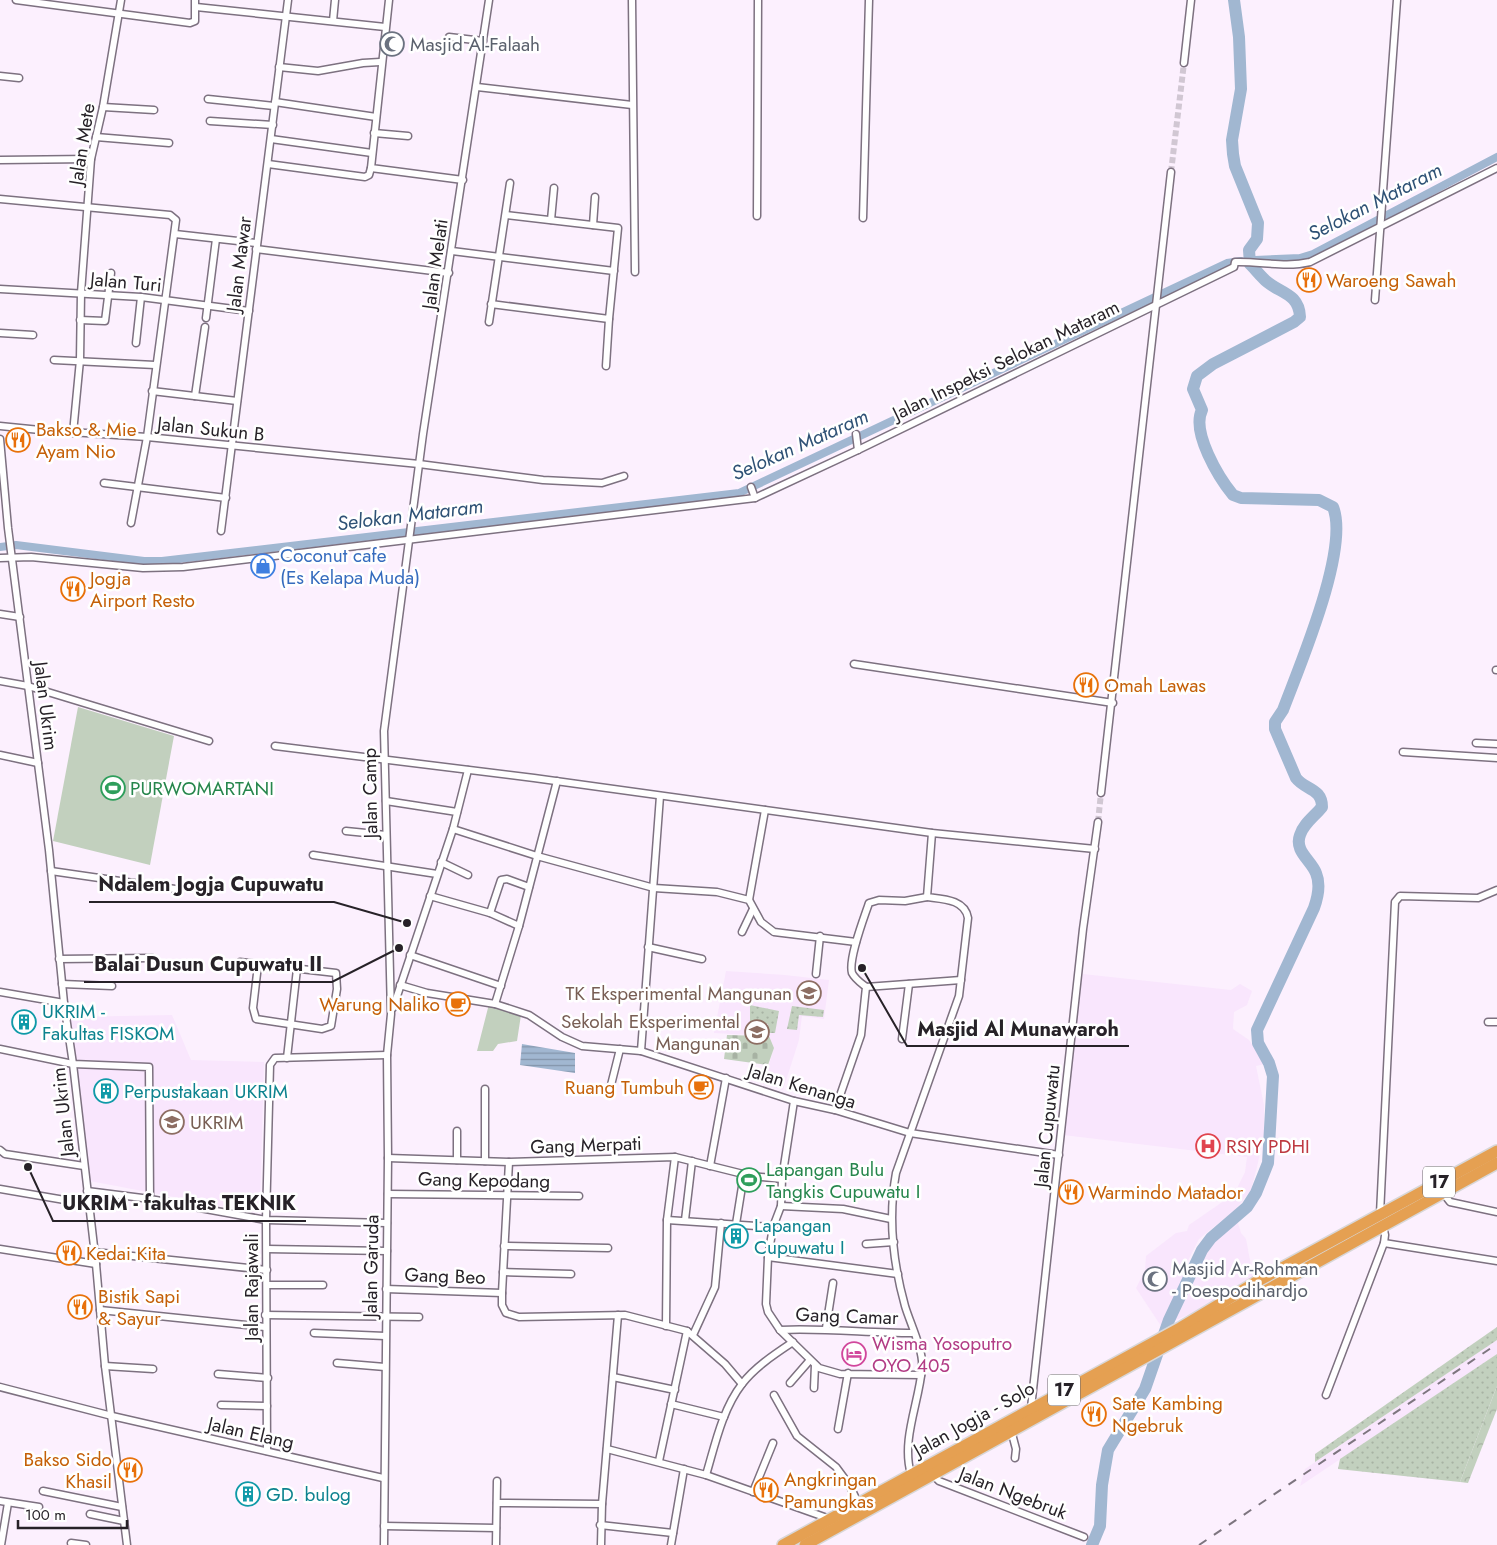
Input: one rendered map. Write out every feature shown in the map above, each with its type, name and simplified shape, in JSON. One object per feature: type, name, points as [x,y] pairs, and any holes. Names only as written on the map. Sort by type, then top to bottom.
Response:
[{"type":"highway","name":"Jalan Jogja - Solo","points":[[783,1545],[911,1474],[980,1442],[1011,1430],[1177,1341],[1347,1238],[1380,1214],[1497,1151]]},
{"type":"highway","name":"Jalan Jogja - Solo","points":[[805,1545],[932,1474],[1031,1408],[1347,1238],[1382,1226],[1497,1164]]},
{"type":"street","points":[[16,0],[193,22],[196,8],[195,0]]},
{"type":"street","name":"Jalan Mete","points":[[73,433],[80,360],[81,293],[91,159],[103,108],[121,0]]},
{"type":"street","name":"Jalan Mawar","points":[[222,531],[288,0]]},
{"type":"street","points":[[333,21],[335,0]]},
{"type":"street","points":[[268,164],[364,178],[369,175],[380,62],[389,0]]},
{"type":"street","name":"Jalan Melati","points":[[411,535],[419,464],[489,0]]},
{"type":"street","points":[[632,0],[635,272]]},
{"type":"street","points":[[757,216],[758,0]]},
{"type":"street","points":[[864,218],[869,0]]},
{"type":"street","points":[[1184,63],[1191,0]]},
{"type":"street","points":[[1375,300],[1396,0]]},
{"type":"street","points":[[196,8],[385,27]]},
{"type":"street","points":[[449,37],[484,41]]},
{"type":"street","points":[[279,67],[318,70],[380,62]]},
{"type":"street","points":[[0,76],[19,78]]},
{"type":"street","points":[[477,86],[632,105]]},
{"type":"street","points":[[208,99],[275,104],[376,118]]},
{"type":"street","points":[[103,108],[154,110]]},
{"type":"street","points":[[210,121],[273,125]]},
{"type":"street","points":[[374,133],[408,136]]},
{"type":"street","points":[[96,137],[170,143]]},
{"type":"street","points":[[272,139],[372,153]]},
{"type":"street","points":[[0,160],[91,159]]},
{"type":"street","points":[[370,168],[463,180]]},
{"type":"street","name":"Jalan Inspeksi Selokan Mataram","points":[[0,558],[12,553],[143,568],[183,567],[411,535],[754,496],[858,448],[1157,301],[1234,266],[1235,262],[1277,265],[1310,262],[1380,225],[1497,168]]},
{"type":"street","points":[[1101,793],[1113,703],[1171,172]]},
{"type":"street","points":[[489,322],[510,183]]},
{"type":"street","points":[[551,220],[554,188]]},
{"type":"street","points":[[593,225],[595,197]]},
{"type":"street","points":[[0,199],[170,215],[176,220],[166,300],[155,365],[147,437],[131,523]]},
{"type":"street","points":[[506,215],[618,228],[606,366]]},
{"type":"street","points":[[175,234],[216,238],[256,246],[449,273]]},
{"type":"street","points":[[206,318],[216,238]]},
{"type":"street","points":[[452,251],[614,271]]},
{"type":"street","points":[[80,320],[105,321],[111,273]]},
{"type":"street","name":"Jalan Turi","points":[[0,289],[141,297],[208,304],[249,311]]},
{"type":"street","points":[[136,343],[141,297]]},
{"type":"street","points":[[491,304],[609,319]]},
{"type":"street","points":[[195,396],[204,327]]},
{"type":"street","points":[[0,333],[33,335]]},
{"type":"street","points":[[54,360],[155,365]]},
{"type":"street","points":[[152,391],[237,402]]},
{"type":"street","name":"Jalan Sukun B","points":[[0,426],[73,433],[147,437],[419,464],[543,480],[602,483],[624,476]]},
{"type":"street","points":[[856,434],[858,448]]},
{"type":"street","name":"Jalan Ukrim","points":[[0,439],[8,528],[51,871],[59,959],[73,1064],[96,1264],[105,1366],[127,1545]]},
{"type":"street","points":[[104,482],[226,498]]},
{"type":"street","points":[[751,487],[754,496]]},
{"type":"street","points":[[0,527],[8,528]]},
{"type":"street","name":"Jalan Camp","points":[[387,1055],[391,1014],[384,761],[387,704],[411,535]]},
{"type":"street","points":[[0,614],[20,617]]},
{"type":"street","points":[[854,664],[1113,703]]},
{"type":"street","points":[[0,681],[28,686],[209,741]]},
{"type":"street","points":[[1476,743],[1497,744]]},
{"type":"street","points":[[275,746],[557,781],[932,833],[1095,849]]},
{"type":"street","points":[[1403,752],[1497,758]]},
{"type":"street","points":[[0,754],[38,763]]},
{"type":"street","points":[[391,1014],[453,829],[468,770]]},
{"type":"street","points":[[495,1004],[519,926],[557,781]]},
{"type":"street","points":[[641,1051],[660,796]]},
{"type":"street","points":[[386,801],[457,812]]},
{"type":"street","points":[[765,810],[749,900],[761,922],[774,932],[820,936],[856,942]]},
{"type":"street","name":"Jalan Cupuwatu","points":[[1031,1408],[1083,928],[1098,822]]},
{"type":"street","points":[[453,829],[537,856],[654,888],[717,892],[749,900]]},
{"type":"street","points":[[346,831],[386,834]]},
{"type":"street","points":[[927,897],[932,833]]},
{"type":"street","points":[[312,855],[437,874]]},
{"type":"street","points":[[442,862],[468,875]]},
{"type":"street","points":[[51,871],[175,889]]},
{"type":"street","points":[[490,913],[502,880],[507,879],[529,886]]},
{"type":"street","points":[[1380,1214],[1395,902],[1400,896],[1478,898],[1497,890]]},
{"type":"street","points":[[430,896],[490,913],[519,926]]},
{"type":"street","points":[[911,1474],[907,1451],[922,1361],[912,1333],[898,1274],[891,1219],[896,1173],[945,1040],[959,996],[967,939],[967,913],[956,902],[927,897],[906,901],[871,901],[856,942],[853,974],[866,987],[961,980]]},
{"type":"street","points":[[742,932],[753,909]]},
{"type":"street","points":[[816,974],[820,936]]},
{"type":"street","points":[[648,947],[702,959]]},
{"type":"street","points":[[410,955],[501,986]]},
{"type":"street","points":[[59,959],[152,958]]},
{"type":"street","points":[[240,962],[297,969],[328,970],[336,973],[335,1011],[331,1026],[327,1029],[290,1026],[260,1022],[254,1017],[258,965]]},
{"type":"street","points":[[297,969],[287,1058],[387,1055]]},
{"type":"street","points":[[62,984],[112,986]]},
{"type":"street","points":[[902,1039],[909,984]]},
{"type":"street","name":"Jalan Kenanga","points":[[400,985],[427,992],[495,1004],[529,1015],[562,1037],[582,1046],[641,1051],[794,1101],[835,1110],[910,1134],[1059,1155]]},
{"type":"street","points":[[835,1110],[861,1035],[866,987]]},
{"type":"street","points":[[0,992],[64,1003]]},
{"type":"street","points":[[1488,1022],[1497,1022]]},
{"type":"street","points":[[0,1049],[73,1064],[149,1067],[150,1199]]},
{"type":"street","points":[[610,1089],[620,1049]]},
{"type":"street","name":"Jalan Garuda","points":[[384,1545],[383,1478],[388,1194],[387,1055]]},
{"type":"street","name":"Jalan Rajawali","points":[[267,1451],[268,1378],[265,1315],[270,1065],[276,1058],[287,1058]]},
{"type":"street","points":[[710,1166],[726,1078]]},
{"type":"street","points":[[485,1089],[485,1161]]},
{"type":"street","points":[[794,1101],[782,1180],[782,1206],[773,1227],[768,1257],[766,1304],[768,1312],[780,1330],[813,1362],[832,1373],[921,1375]]},
{"type":"street","points":[[457,1131],[457,1160]]},
{"type":"street","points":[[0,1150],[5,1154],[84,1166]]},
{"type":"street","points":[[666,1326],[667,1220],[674,1157]]},
{"type":"street","name":"Gang Merpati","points":[[388,1158],[509,1162],[674,1157],[744,1174],[782,1180]]},
{"type":"street","points":[[685,1220],[692,1160]]},
{"type":"street","points":[[509,1162],[502,1293],[502,1305],[506,1312],[518,1317],[618,1315],[637,1317],[690,1333],[725,1364],[742,1384]]},
{"type":"street","points":[[736,1224],[744,1174]]},
{"type":"street","points":[[0,1189],[88,1204]]},
{"type":"street","points":[[87,1191],[150,1199],[266,1220],[387,1223]]},
{"type":"street","points":[[1443,1193],[1450,1202],[1497,1212]]},
{"type":"street","name":"Gang Kepodang","points":[[388,1194],[579,1196]]},
{"type":"street","points":[[782,1206],[843,1209],[891,1219]]},
{"type":"street","points":[[667,1220],[721,1222],[773,1227]]},
{"type":"street","points":[[659,1461],[674,1390],[690,1333],[709,1302],[718,1275],[721,1222]]},
{"type":"street","points":[[1326,1396],[1384,1243],[1385,1235],[1382,1226]]},
{"type":"street","points":[[866,1244],[894,1242]]},
{"type":"street","points":[[1384,1243],[1497,1261]]},
{"type":"street","points":[[504,1246],[608,1248]]},
{"type":"street","points":[[0,1249],[96,1264]]},
{"type":"street","points":[[267,1249],[387,1251]]},
{"type":"street","points":[[94,1252],[267,1270]]},
{"type":"street","points":[[768,1257],[898,1274]]},
{"type":"street","points":[[503,1272],[571,1274]]},
{"type":"street","points":[[826,1328],[834,1283]]},
{"type":"street","points":[[267,1285],[324,1286]]},
{"type":"street","name":"Gang Beo","points":[[386,1289],[502,1293]]},
{"type":"street","points":[[100,1310],[265,1327]]},
{"type":"street","points":[[265,1315],[419,1317]]},
{"type":"street","points":[[601,1545],[600,1525],[618,1315]]},
{"type":"street","name":"Gang Camar","points":[[780,1330],[826,1328],[880,1333],[912,1333]]},
{"type":"street","points":[[314,1333],[385,1336]]},
{"type":"street","points":[[706,1475],[724,1417],[742,1384],[768,1359],[793,1342]]},
{"type":"street","points":[[790,1383],[813,1362]]},
{"type":"street","points":[[813,1362],[814,1388]]},
{"type":"street","points":[[337,1363],[385,1367]]},
{"type":"street","points":[[105,1366],[153,1369]]},
{"type":"street","points":[[838,1429],[848,1373]]},
{"type":"street","points":[[218,1374],[268,1378]]},
{"type":"street","points":[[613,1377],[674,1390]]},
{"type":"street","name":"Jalan Elang","points":[[0,1387],[112,1416],[383,1478]]},
{"type":"street","points":[[774,1396],[797,1436],[836,1467],[850,1486],[858,1503]]},
{"type":"street","points":[[671,1404],[724,1417]]},
{"type":"street","points":[[221,1405],[267,1406]]},
{"type":"street","points":[[1011,1430],[1016,1449],[1014,1458]]},
{"type":"street","points":[[753,1492],[773,1442]]},
{"type":"street","points":[[607,1448],[706,1475],[830,1519]]},
{"type":"street","points":[[671,1545],[684,1469]]},
{"type":"street","name":"Jalan Ngebruk","points":[[932,1474],[939,1481],[1084,1537]]},
{"type":"street","points":[[496,1545],[497,1481]]},
{"type":"street","points":[[43,1491],[122,1507]]},
{"type":"street","points":[[0,1501],[40,1508]]},
{"type":"street","points":[[497,1502],[602,1504]]},
{"type":"street","points":[[1,1545],[8,1503]]},
{"type":"street","points":[[90,1514],[124,1521]]},
{"type":"street","points":[[600,1525],[673,1533]]},
{"type":"street","points":[[384,1526],[496,1528]]},
{"type":"street","points":[[71,1543],[86,1545]]},
{"type":"shaded area","name":"Sekolah Eksperimental Mangunan","points":[[726,971],[829,980],[824,1019],[802,1016],[799,1040],[783,1090],[763,1084],[774,1048],[769,1036],[714,1033]]},
{"type":"shaded area","name":"RSIY PDHI","points":[[1083,974],[1231,990],[1240,984],[1252,991],[1247,1005],[1234,1012],[1233,1029],[1249,1040],[1265,1064],[1256,1066],[1264,1105],[1264,1134],[1257,1167],[1251,1190],[1236,1209],[1199,1239],[1187,1263],[1195,1268],[1206,1247],[1237,1220],[1241,1233],[1246,1239],[1254,1281],[1215,1304],[1161,1326],[1136,1288],[1145,1270],[1146,1256],[1176,1233],[1187,1231],[1189,1225],[1234,1194],[1245,1172],[1247,1157],[1063,1135],[1075,1011]]},
{"type":"shaded area","name":"UKRIM","points":[[172,1015],[191,1060],[264,1062],[260,1209],[257,1213],[90,1181],[70,1017]]},
{"type":"shaded area","points":[[1497,1340],[1497,1354],[1300,1486],[1305,1469]]},
{"type":"green space","name":"PURWOMARTANI","points":[[78,707],[174,736],[150,865],[53,841]]},
{"type":"green space","points":[[489,1004],[521,1015],[517,1041],[498,1044],[493,1051],[477,1051]]},
{"type":"green space","points":[[750,1005],[779,1011],[775,1033],[768,1033],[768,1024],[750,1023]]},
{"type":"green space","points":[[792,1006],[824,1010],[823,1017],[799,1015],[797,1030],[787,1029]]},
{"type":"green space","points":[[727,1035],[769,1036],[774,1048],[768,1065],[724,1059]]},
{"type":"green space","points":[[1497,1327],[1497,1340],[1315,1462],[1315,1454]]},
{"type":"green space","points":[[1497,1354],[1497,1386],[1460,1482],[1338,1469],[1340,1459]]},
{"type":"green space","points":[[1497,1386],[1497,1409],[1468,1483],[1460,1482]]},
{"type":"water","points":[[522,1044],[575,1053],[575,1073],[520,1065]]},
{"type":"waterway","points":[[1092,1545],[1100,1526],[1102,1485],[1108,1450],[1145,1389],[1169,1320],[1202,1250],[1211,1238],[1247,1207],[1256,1193],[1268,1163],[1273,1076],[1269,1063],[1258,1043],[1257,1030],[1314,908],[1318,891],[1316,873],[1301,851],[1299,841],[1304,827],[1322,807],[1321,801],[1316,793],[1296,778],[1275,729],[1275,722],[1283,710],[1300,666],[1329,578],[1335,550],[1336,526],[1333,507],[1319,500],[1241,498],[1233,495],[1214,466],[1203,442],[1200,430],[1202,410],[1193,389],[1197,376],[1213,364],[1294,322],[1300,317],[1296,302],[1286,293],[1268,283],[1250,264],[1249,250],[1257,239],[1258,223],[1235,166],[1233,154],[1232,140],[1241,89],[1239,37],[1234,0]]},
{"type":"waterway","name":"Selokan Mataram","points":[[1255,260],[1300,258],[1313,254],[1497,157]]},
{"type":"waterway","name":"Selokan Mataram","points":[[0,547],[16,545],[144,561],[162,561],[739,493],[1227,263],[1241,261]]},
{"type":"tunnel","points":[[1171,172],[1184,63]]},
{"type":"tunnel","points":[[1098,822],[1101,793]]},
{"type":"railway","points":[[1199,1545],[1497,1344]]},
{"type":"place","name":"Masjid Al-Falaah","points":[[392,44]]},
{"type":"place","name":"Waroeng Sawah","points":[[1309,280]]},
{"type":"place","name":"Bakso & Mie Ayam Nio","points":[[18,440]]},
{"type":"place","name":"Coconut cafe (Es Kelapa Muda)","points":[[263,566]]},
{"type":"place","name":"Jogja Airport Resto","points":[[73,589]]},
{"type":"place","name":"Omah Lawas","points":[[1086,685]]},
{"type":"place","name":"PURWOMARTANI","points":[[113,788]]},
{"type":"place","name":"Ndalem Jogja Cupuwatu","points":[[407,923]]},
{"type":"place","name":"Balai Dusun Cupuwatu II","points":[[399,948]]},
{"type":"place","name":"Masjid Al Munawaroh","points":[[862,968]]},
{"type":"place","name":"TK Eksperimental Mangunan","points":[[809,993]]},
{"type":"place","name":"Warung Naliko","points":[[458,1004]]},
{"type":"place","name":"UKRIM - Fakultas FISKOM","points":[[24,1022]]},
{"type":"place","name":"Sekolah Eksperimental Mangunan","points":[[757,1032]]},
{"type":"place","name":"Ruang Tumbuh","points":[[701,1087]]},
{"type":"place","name":"Perpustakaan UKRIM","points":[[106,1091]]},
{"type":"place","name":"UKRIM","points":[[172,1122]]},
{"type":"place","name":"RSIY PDHI","points":[[1208,1146]]},
{"type":"place","name":"UKRIM - fakultas TEKNIK","points":[[28,1167]]},
{"type":"place","name":"Lapangan Bulu Tangkis Cupuwatu I","points":[[749,1180]]},
{"type":"place","name":"Warmindo Matador","points":[[1071,1192]]},
{"type":"place","name":"Lapangan Cupuwatu I","points":[[736,1236]]},
{"type":"place","name":"Kedai Kita","points":[[69,1253]]},
{"type":"place","name":"Masjid Ar-Rohman - Poespodihardjo","points":[[1155,1279]]},
{"type":"place","name":"Bistik Sapi & Sayur","points":[[80,1307]]},
{"type":"place","name":"Wisma Yosoputro OYO 405","points":[[854,1354]]},
{"type":"place","name":"Sate Kambing Ngebruk","points":[[1094,1414]]},
{"type":"place","name":"Bakso Sido Khasil","points":[[130,1470]]},
{"type":"place","name":"Angkringan Pamungkas","points":[[766,1490]]},
{"type":"place","name":"GD. bulog","points":[[248,1494]]}]
